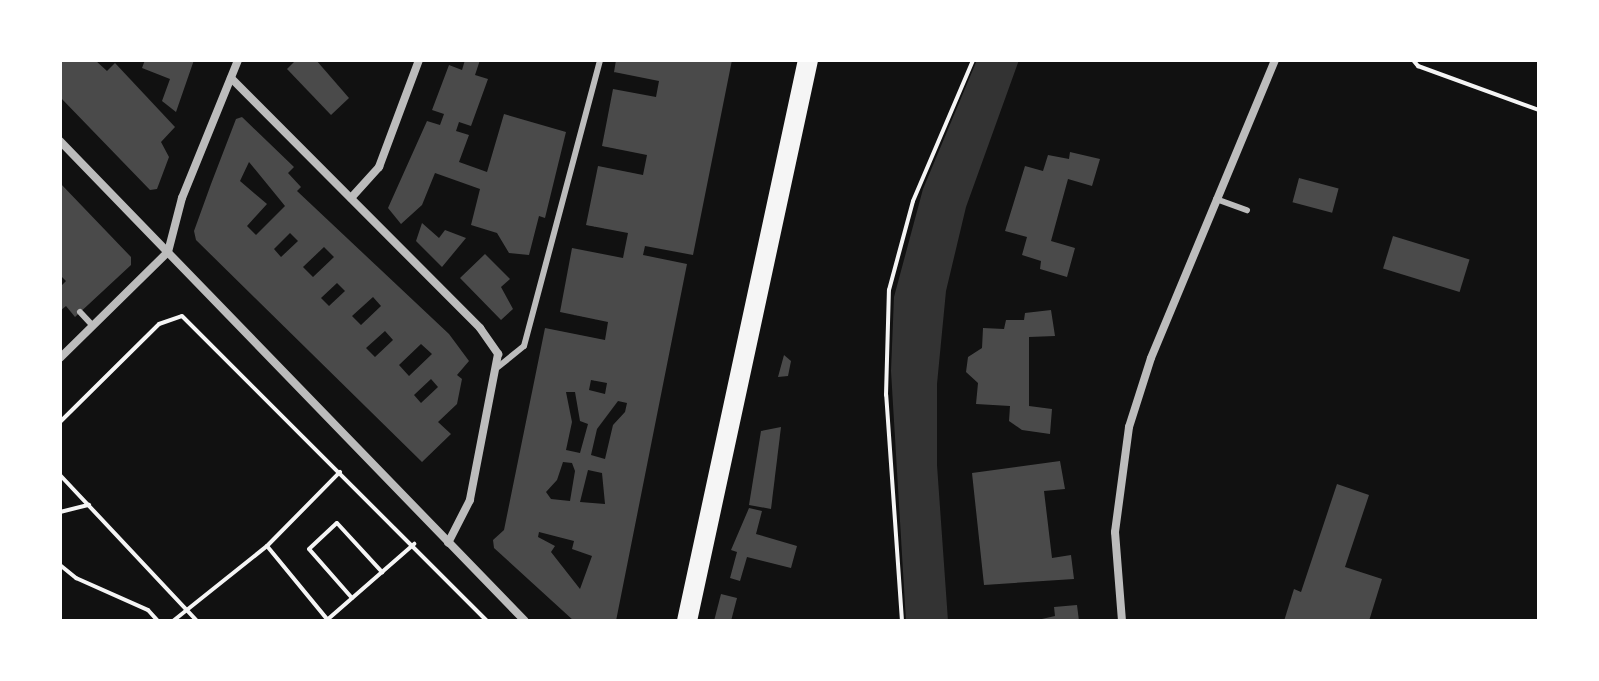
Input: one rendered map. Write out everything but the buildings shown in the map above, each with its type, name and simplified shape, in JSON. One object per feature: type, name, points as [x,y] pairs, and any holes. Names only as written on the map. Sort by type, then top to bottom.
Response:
[{"type":"main road","points":[[687,621],[808,60]]},
{"type":"street","points":[[60,358],[168,252],[182,198],[238,60]]},
{"type":"street","points":[[351,198],[379,167],[419,60]]},
{"type":"street","points":[[1122,621],[1115,532],[1129,427],[1151,358],[1275,60]]},
{"type":"street","points":[[231,78],[492,341],[498,367],[470,500],[448,543]]},
{"type":"street","points":[[60,141],[525,621]]},
{"type":"lane","points":[[498,367],[524,346],[600,60]]},
{"type":"lane","points":[[1216,199],[1247,210]]},
{"type":"lane","points":[[80,312],[93,326]]},
{"type":"path","points":[[902,621],[886,395],[889,290],[913,201],[973,60]]},
{"type":"path","points":[[1413,60],[1418,66],[1539,110]]},
{"type":"path","points":[[60,422],[159,324],[182,316],[414,544],[487,621]]},
{"type":"path","points":[[173,621],[267,546],[340,472]]},
{"type":"path","points":[[60,475],[197,621]]},
{"type":"path","points":[[60,512],[89,505]]},
{"type":"path","points":[[352,598],[309,549],[337,523],[382,572]]},
{"type":"path","points":[[267,546],[328,620],[414,544]]},
{"type":"path","points":[[60,565],[76,578],[148,610],[158,621]]},
{"type":"shaded area","points":[[977,60],[1019,60],[966,207],[946,291],[937,384],[937,465],[948,621],[906,621],[891,371],[894,297],[923,189]]}]
